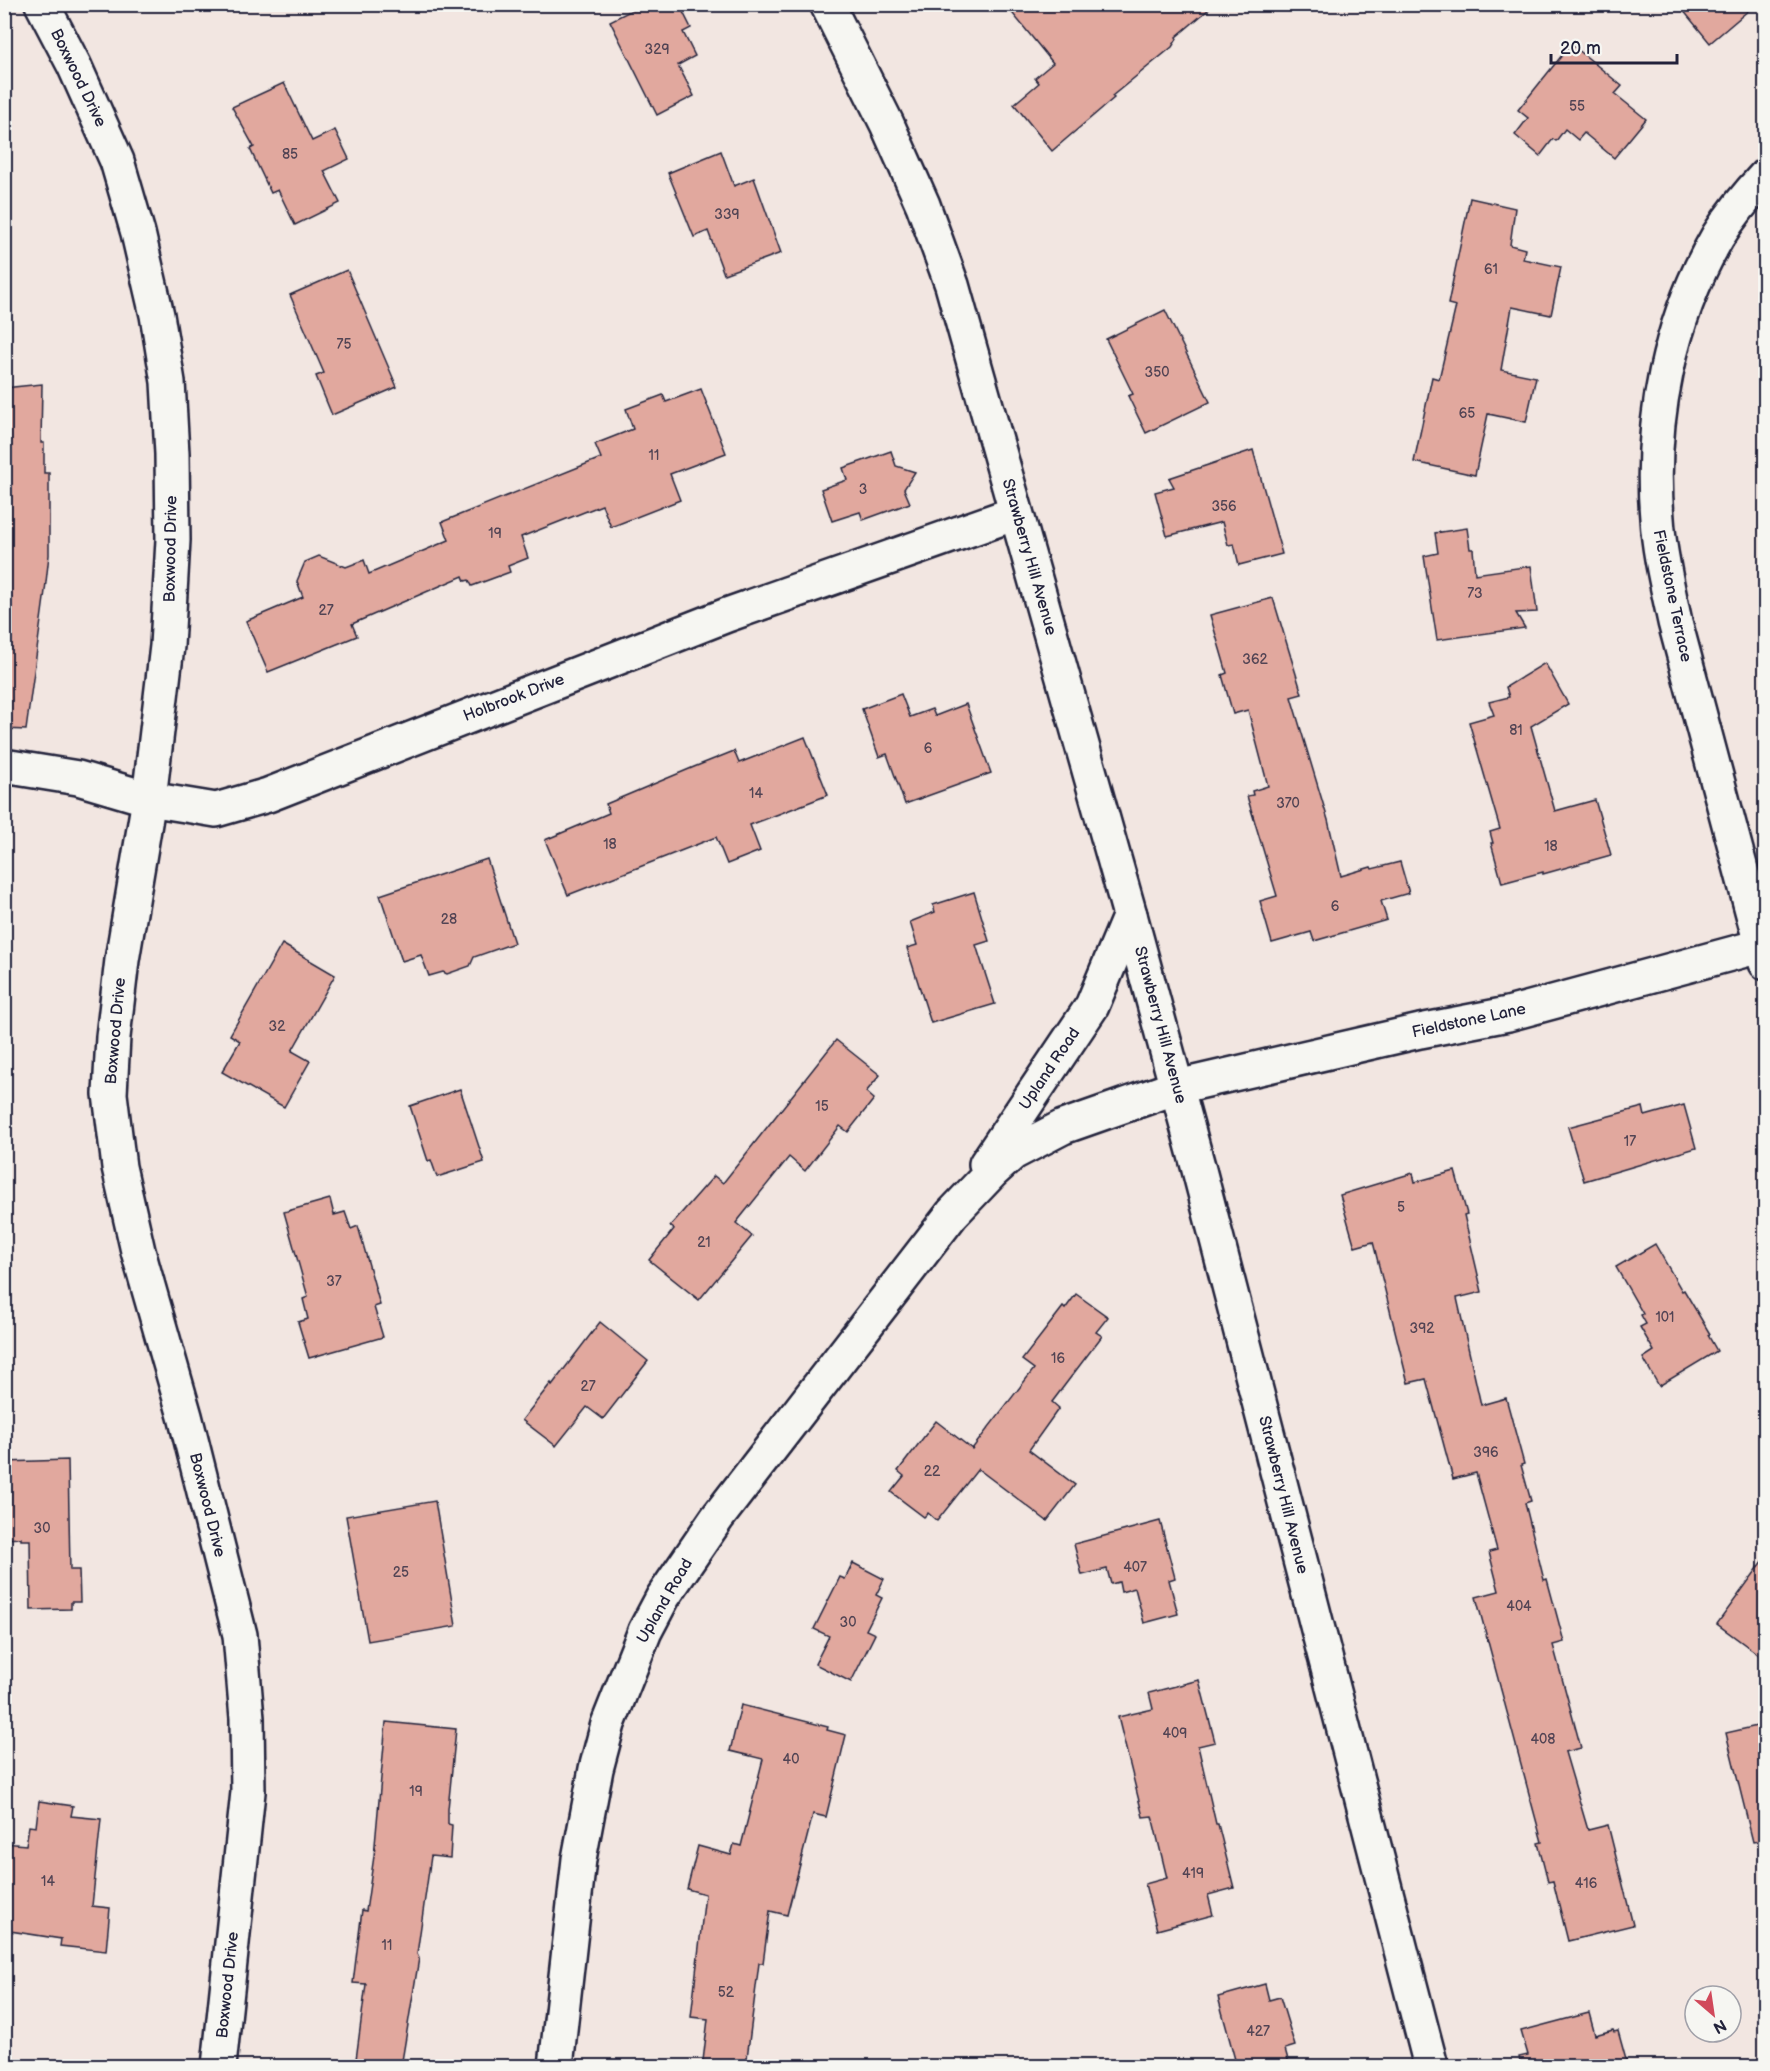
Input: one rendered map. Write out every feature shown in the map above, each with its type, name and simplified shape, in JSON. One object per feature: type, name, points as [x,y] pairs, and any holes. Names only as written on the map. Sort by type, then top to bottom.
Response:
[{"type":"street","name":"Boxwood Drive","points":[[42,4],[74,65],[117,161],[138,233],[157,315],[168,382],[173,540],[167,646],[149,799],[112,1037],[110,1094],[118,1167],[138,1251],[185,1416],[240,1635],[247,1718],[248,1792],[219,2067]]},
{"type":"street","name":"Strawberry Hill Avenue","points":[[827,4],[887,124],[923,205],[952,285],[1177,1087],[1431,2067]]},
{"type":"street","name":"Fieldstone Terrace","points":[[1763,954],[1668,588],[1657,519],[1656,463],[1659,409],[1675,341],[1694,285],[1719,236],[1766,175]]},
{"type":"street","name":"Holbrook Drive","points":[[4,766],[78,778],[149,799],[216,810],[268,795],[727,615],[1016,513]]},
{"type":"street","name":"Upland Road","points":[[556,2067],[579,1859],[596,1769],[608,1724],[645,1630],[663,1597],[717,1518],[952,1214],[1092,1006],[1130,915]]},
{"type":"street","name":"Fieldstone Lane","points":[[1177,1087],[1408,1034],[1508,1014],[1763,954]]},
{"type":"street","name":"Upland Road","points":[[952,1214],[1013,1153],[1063,1127],[1177,1087]]},
{"type":"building","points":[[644,4],[679,4],[691,28],[683,32],[695,56],[678,65],[694,96],[657,115],[610,21]]},
{"type":"building","points":[[1005,4],[1215,4],[1176,37],[1172,47],[1112,96],[1114,98],[1052,151],[1014,104],[1039,83],[1035,78],[1053,63]]},
{"type":"building","points":[[1678,4],[1756,4],[1710,43]]},
{"type":"building","points":[[1571,44],[1622,86],[1615,94],[1646,119],[1614,158],[1584,133],[1578,140],[1565,129],[1556,141],[1553,139],[1540,156],[1515,135],[1528,118],[1518,110]]},
{"type":"building","points":[[284,83],[312,141],[335,130],[349,159],[324,171],[340,203],[295,225],[278,190],[271,193],[250,149],[254,147],[232,107]]},
{"type":"building","points":[[721,151],[734,186],[754,178],[781,253],[724,274],[708,231],[694,237],[668,173]]},
{"type":"building","points":[[1470,198],[1515,208],[1510,245],[1525,249],[1523,259],[1561,267],[1551,315],[1512,307],[1501,370],[1536,377],[1526,422],[1488,414],[1475,475],[1414,462],[1432,377],[1439,379],[1456,306],[1448,304]]},
{"type":"building","points":[[347,270],[397,387],[332,415],[316,376],[324,373],[290,295]]},
{"type":"building","points":[[1165,310],[1210,402],[1146,433],[1128,396],[1133,394],[1106,339]]},
{"type":"building","points":[[42,384],[41,443],[44,443],[44,473],[49,473],[49,555],[26,730],[4,729],[4,388]]},
{"type":"building","points":[[701,389],[726,453],[670,474],[680,500],[611,527],[602,505],[521,537],[528,558],[508,566],[510,572],[472,586],[469,580],[465,581],[463,576],[352,624],[357,636],[268,672],[246,621],[303,597],[297,581],[305,562],[319,556],[346,567],[364,560],[369,574],[449,540],[442,522],[601,458],[595,444],[633,429],[626,409],[663,395],[666,402]]},
{"type":"building","points":[[1253,450],[1282,554],[1239,565],[1234,544],[1228,545],[1222,522],[1167,536],[1155,492],[1174,487],[1169,478]]},
{"type":"building","points":[[891,451],[896,466],[915,472],[904,489],[910,503],[863,520],[860,512],[832,521],[821,489],[847,480],[843,468]]},
{"type":"building","points":[[1467,528],[1470,549],[1473,549],[1475,574],[1531,566],[1537,612],[1516,613],[1525,628],[1437,640],[1424,556],[1438,553],[1435,533]]},
{"type":"building","points":[[1273,598],[1302,694],[1291,697],[1328,820],[1341,876],[1371,867],[1372,869],[1400,862],[1409,893],[1381,901],[1387,920],[1314,941],[1311,932],[1272,943],[1260,901],[1277,896],[1247,796],[1253,795],[1252,791],[1268,786],[1248,710],[1233,714],[1222,675],[1227,673],[1210,615]]},
{"type":"building","points":[[1545,663],[1568,704],[1531,726],[1555,811],[1595,800],[1611,855],[1502,883],[1490,832],[1500,829],[1469,722],[1494,715],[1489,702],[1509,697],[1506,687]]},
{"type":"building","points":[[901,694],[910,717],[932,709],[935,716],[966,704],[991,773],[905,804],[887,754],[879,757],[862,709]]},
{"type":"building","points":[[805,737],[828,795],[750,825],[760,851],[727,864],[716,837],[568,895],[545,840],[609,813],[606,804],[734,751],[739,763]]},
{"type":"building","points":[[487,859],[514,943],[474,957],[470,966],[447,974],[443,972],[429,976],[421,955],[402,961],[380,895]]},
{"type":"building","points":[[974,892],[989,941],[976,945],[995,1004],[931,1023],[907,948],[917,945],[910,922],[935,912],[933,905]]},
{"type":"building","points":[[282,944],[335,975],[292,1051],[310,1061],[284,1107],[222,1072],[240,1041],[230,1035]]},
{"type":"building","points":[[836,1040],[880,1075],[866,1092],[874,1099],[848,1132],[840,1126],[805,1171],[789,1157],[736,1223],[752,1236],[699,1300],[649,1260],[674,1229],[670,1226],[714,1176],[723,1183]]},
{"type":"building","points":[[460,1089],[484,1162],[437,1177],[431,1160],[428,1161],[410,1106]]},
{"type":"building","points":[[1684,1105],[1696,1148],[1584,1181],[1568,1127],[1643,1107],[1645,1116]]},
{"type":"building","points":[[1455,1171],[1467,1214],[1464,1215],[1482,1292],[1457,1298],[1481,1405],[1506,1398],[1524,1464],[1521,1465],[1531,1501],[1525,1503],[1544,1580],[1547,1579],[1564,1642],[1553,1645],[1581,1748],[1565,1752],[1588,1830],[1608,1825],[1633,1925],[1568,1941],[1553,1881],[1548,1882],[1538,1843],[1542,1842],[1476,1597],[1499,1591],[1489,1552],[1497,1550],[1476,1473],[1453,1479],[1426,1379],[1408,1383],[1373,1242],[1355,1247],[1340,1195],[1413,1173],[1415,1182]]},
{"type":"building","points":[[330,1199],[334,1215],[345,1212],[351,1229],[358,1226],[380,1305],[374,1307],[383,1337],[309,1358],[298,1322],[308,1319],[303,1299],[308,1297],[284,1212]]},
{"type":"building","points":[[1655,1244],[1710,1334],[1708,1335],[1717,1351],[1659,1386],[1643,1358],[1654,1351],[1640,1327],[1646,1324],[1641,1315],[1643,1314],[1616,1267]]},
{"type":"building","points":[[1076,1294],[1108,1317],[1096,1332],[1102,1336],[1052,1402],[1059,1408],[1029,1450],[1075,1485],[1047,1521],[978,1469],[937,1521],[928,1513],[924,1517],[891,1492],[904,1476],[898,1471],[936,1421],[972,1449],[1034,1369],[1022,1360],[1063,1307],[1065,1309]]},
{"type":"building","points":[[600,1322],[648,1361],[603,1419],[587,1407],[556,1446],[522,1420]]},
{"type":"building","points":[[68,1460],[70,1570],[79,1570],[80,1602],[71,1602],[71,1609],[31,1610],[30,1540],[5,1539],[4,1462]]},
{"type":"building","points":[[435,1501],[456,1626],[368,1641],[346,1516]]},
{"type":"building","points":[[1160,1521],[1175,1578],[1169,1580],[1178,1614],[1144,1623],[1135,1588],[1121,1592],[1119,1582],[1111,1584],[1107,1569],[1082,1575],[1074,1544]]},
{"type":"building","points":[[1766,1557],[1766,1660],[1717,1624]]},
{"type":"building","points":[[853,1563],[884,1579],[876,1595],[882,1598],[866,1630],[875,1634],[851,1682],[815,1664],[829,1636],[814,1629],[840,1577],[845,1579]]},
{"type":"building","points":[[1199,1680],[1215,1742],[1198,1746],[1234,1888],[1208,1895],[1213,1915],[1157,1930],[1145,1884],[1167,1878],[1152,1816],[1143,1817],[1118,1717],[1153,1709],[1149,1693]]},
{"type":"building","points":[[741,1705],[828,1727],[827,1730],[846,1735],[826,1817],[813,1814],[787,1915],[770,1911],[763,1963],[759,1963],[746,2066],[703,2061],[708,2019],[691,2017],[705,1894],[687,1889],[698,1846],[731,1855],[734,1844],[741,1846],[763,1759],[730,1751]]},
{"type":"building","points":[[386,1722],[456,1729],[448,1809],[448,1824],[452,1825],[450,1858],[431,1856],[417,1954],[419,1958],[401,2067],[355,2067],[366,1984],[353,1983],[362,1910],[366,1911],[374,1856]]},
{"type":"building","points":[[1766,1724],[1766,1840],[1753,1842],[1726,1733]]},
{"type":"building","points":[[39,1801],[73,1806],[71,1816],[101,1819],[92,1906],[110,1908],[106,1951],[60,1946],[61,1939],[4,1930],[4,1843],[26,1845],[29,1826],[36,1827]]},
{"type":"building","points":[[1265,1984],[1269,2000],[1280,1997],[1295,2046],[1285,2049],[1290,2067],[1237,2067],[1218,1997]]},
{"type":"building","points":[[1589,2013],[1595,2035],[1613,2030],[1618,2031],[1628,2067],[1521,2067],[1519,2057],[1528,2055],[1521,2031]]}]
